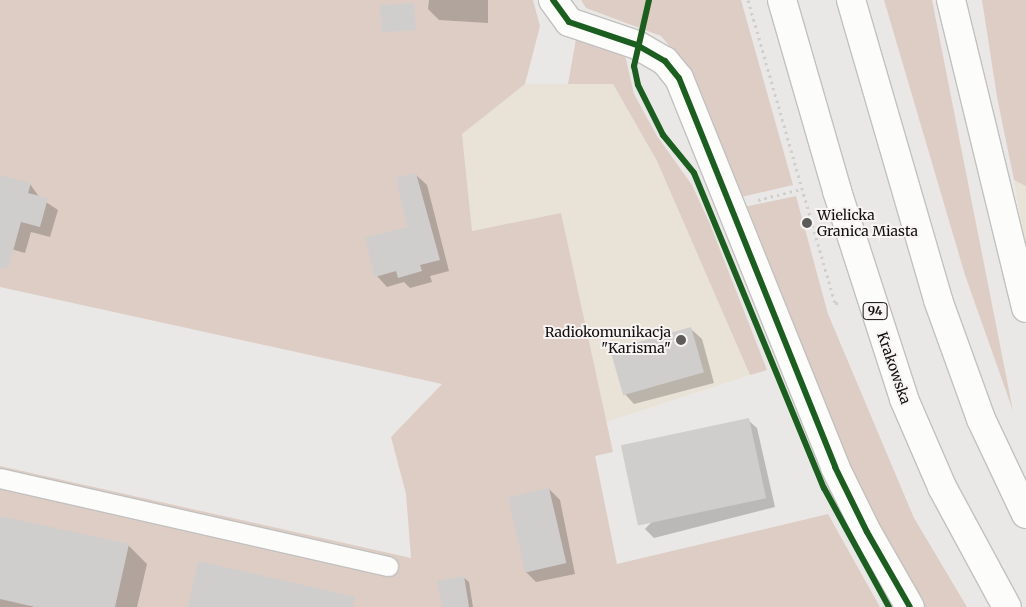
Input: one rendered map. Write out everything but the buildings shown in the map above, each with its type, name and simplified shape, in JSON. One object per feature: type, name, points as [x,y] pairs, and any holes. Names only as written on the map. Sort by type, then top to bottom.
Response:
[{"type":"main road","points":[[553,0],[569,22],[637,45],[665,61],[679,78],[729,207],[835,467],[867,532],[910,607]]},
{"type":"main road","name":"Krakowska","points":[[782,0],[846,220],[904,399],[942,487],[1007,607]]},
{"type":"main road","points":[[851,0],[938,300],[981,418],[1026,514]]},
{"type":"main road","points":[[951,0],[1026,308]]},
{"type":"lane","points":[[0,478],[388,566]]},
{"type":"path","points":[[729,207],[801,189]]},
{"type":"shaded area","points":[[0,0],[533,0],[540,26],[525,84],[462,134],[472,231],[561,213],[613,452],[595,456],[617,564],[828,514],[880,607],[0,607],[0,466],[411,558],[406,494],[391,437],[442,384],[0,287]]},
{"type":"shaded area","points":[[581,0],[741,0],[793,185],[741,197],[690,71],[661,36],[586,8]]},
{"type":"shaded area","points":[[884,0],[932,0],[1013,411],[965,275]]},
{"type":"shaded area","points":[[982,0],[1026,0],[1026,186],[1014,180],[997,97]]},
{"type":"shaded area","points":[[576,39],[625,55],[634,94],[657,136],[692,185],[710,224],[767,370],[750,375],[657,161],[613,84],[568,84]]},
{"type":"shaded area","points":[[525,84],[613,84],[657,161],[750,375],[606,422],[561,213],[472,231],[462,134]]},
{"type":"shaded area","points":[[1014,180],[1026,186],[1026,250]]},
{"type":"shaded area","points":[[796,196],[828,314],[914,518],[967,607],[925,607],[849,470],[744,207]]},
{"type":"cycle path","points":[[553,0],[569,22],[637,45],[665,61],[679,78],[835,467],[867,532],[910,607]]},
{"type":"cycle path","points":[[649,0],[634,66],[638,85],[663,135],[694,173],[824,488],[889,607]]},
{"type":"place","name":"Wielicka Granica Miasta","points":[[807,223]]},
{"type":"place","name":"Radiokomunikacja \"Karisma\"","points":[[681,340]]}]
